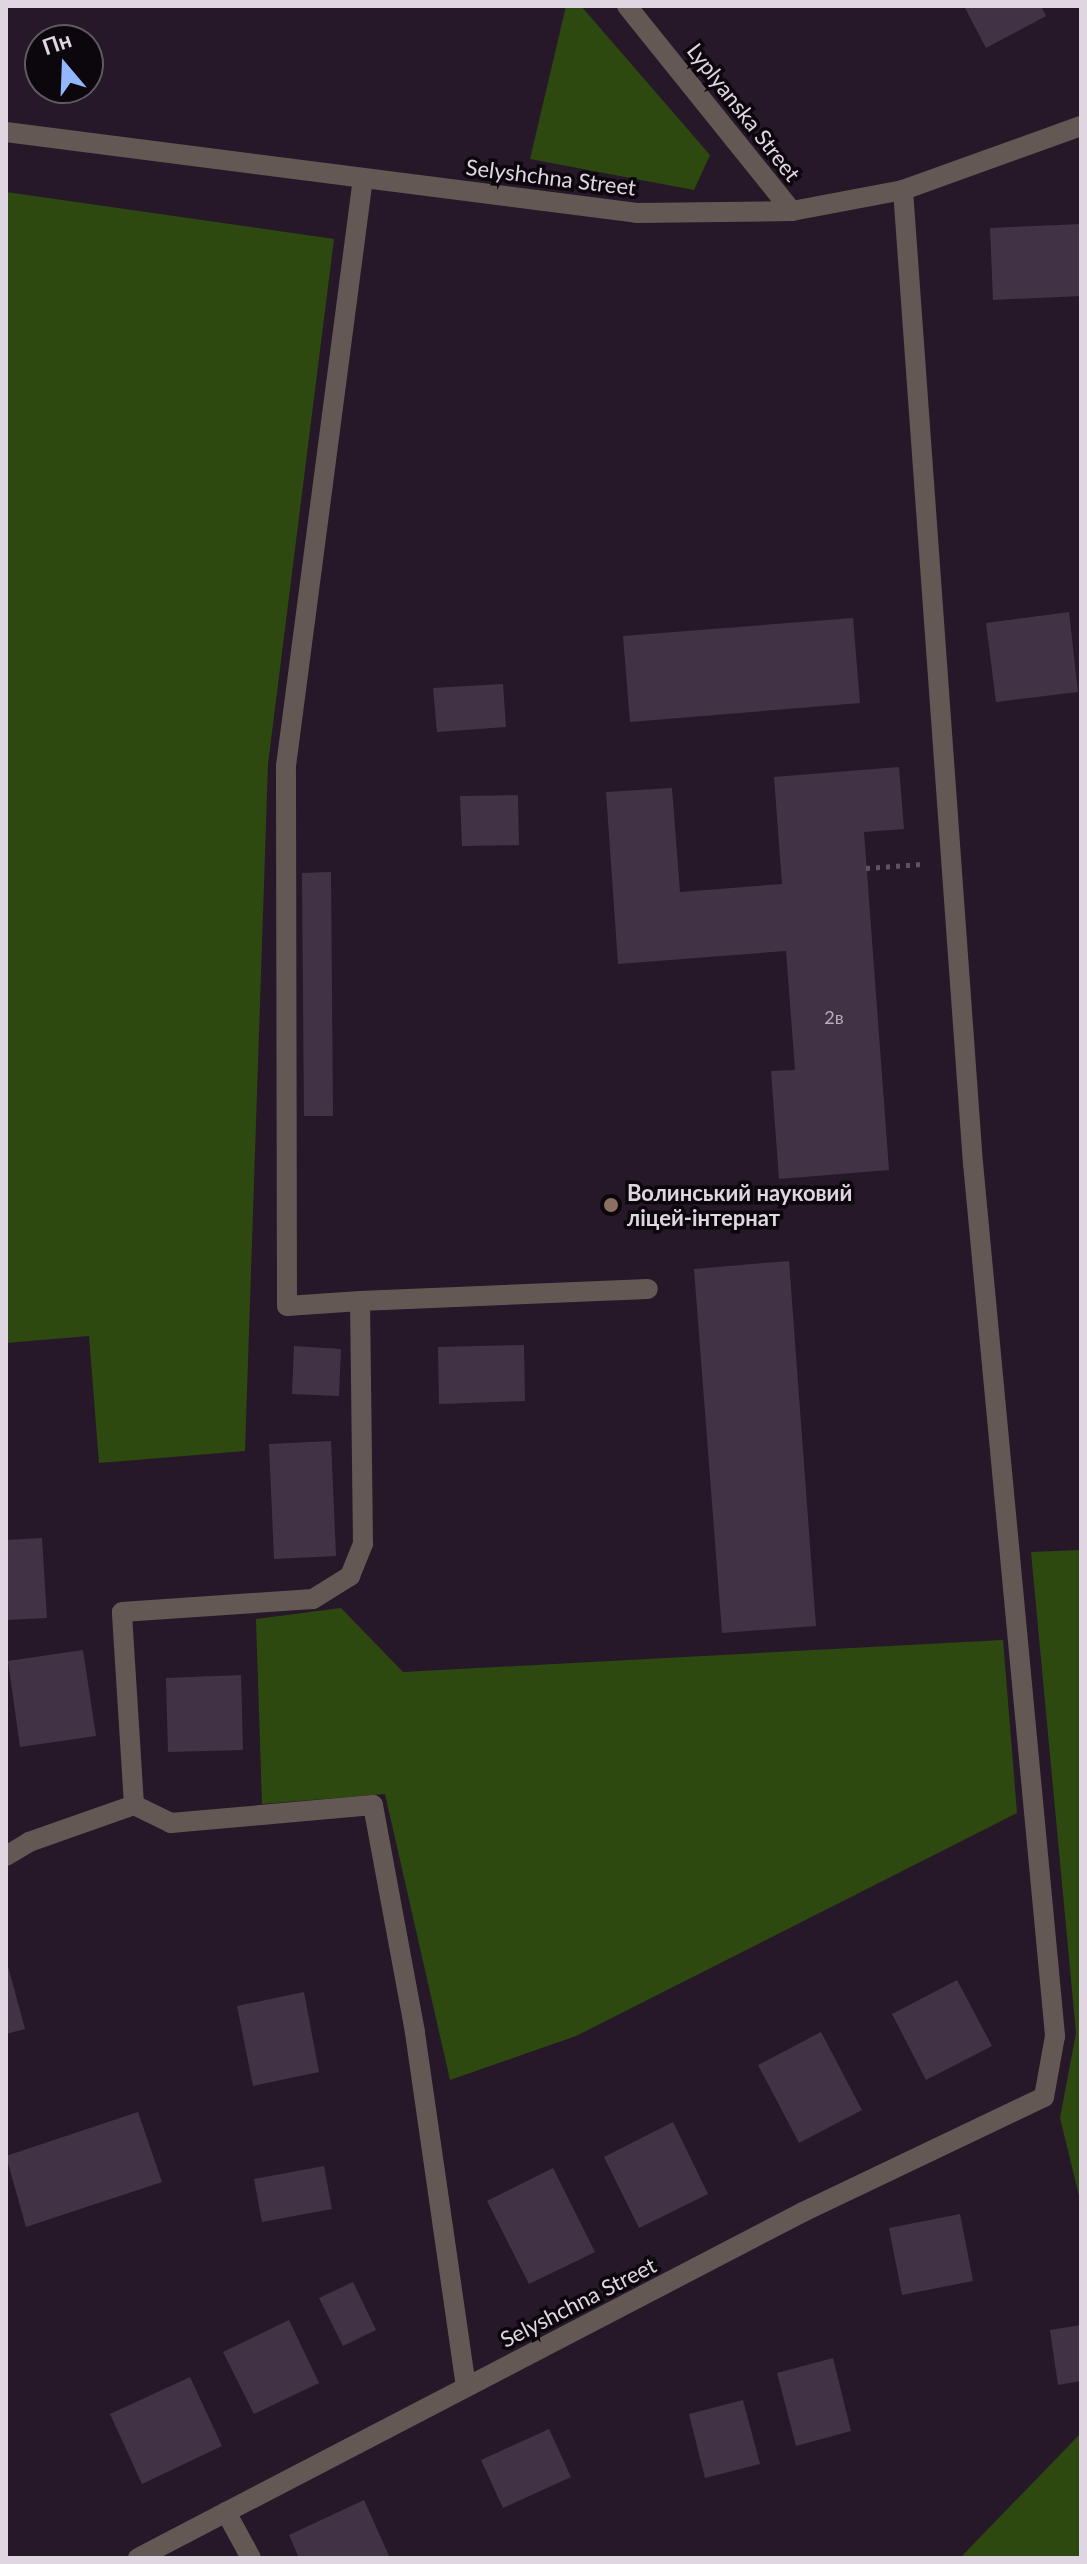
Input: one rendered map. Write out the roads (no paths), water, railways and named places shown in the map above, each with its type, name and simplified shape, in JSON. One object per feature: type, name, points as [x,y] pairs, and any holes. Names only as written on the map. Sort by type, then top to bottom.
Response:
[{"type":"street","name":"Lyplyanska Street","points":[[627,6],[792,211]]},
{"type":"street","name":"Selyshchna Street","points":[[6,132],[637,213],[792,211],[903,190],[1081,126]]},
{"type":"street","points":[[363,178],[286,766],[287,1306],[648,1289]]},
{"type":"street","name":"Selyshchna Street","points":[[138,2558],[803,2212],[1044,2097],[1055,2036],[973,1163],[903,190]]},
{"type":"street","points":[[134,1805],[122,1612],[313,1599],[350,1576],[363,1544],[360,1301]]},
{"type":"street","points":[[6,1856],[29,1842],[134,1805],[171,1823],[373,1805],[415,2032],[466,2387]]},
{"type":"street","points":[[226,2512],[251,2558]]},
{"type":"place","name":"Волинський науковий ліцей-інтернат","points":[[611,1205]]}]
